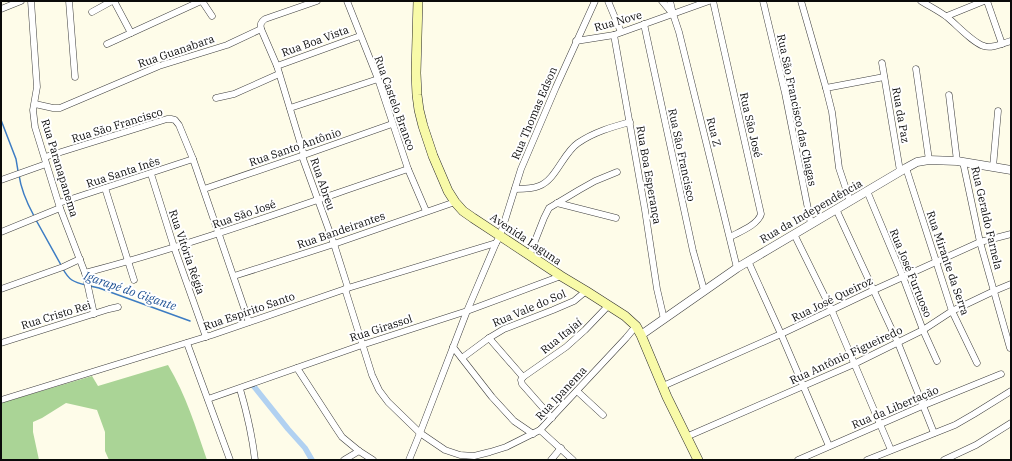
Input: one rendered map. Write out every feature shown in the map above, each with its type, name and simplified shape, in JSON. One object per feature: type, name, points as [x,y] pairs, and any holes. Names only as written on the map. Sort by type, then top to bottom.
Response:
[{"type":"main road","name":"Avenida Laguna","points":[[418,1],[416,73],[417,94],[428,140],[436,164],[454,202],[498,239],[586,291],[625,316],[636,326],[686,437],[698,460]]},
{"type":"street","points":[[1,9],[21,1]]},
{"type":"street","name":"Rua Paranapanema","points":[[31,1],[37,87],[33,110],[35,127],[59,205],[86,273],[94,314]]},
{"type":"street","points":[[69,1],[75,77]]},
{"type":"street","points":[[92,12],[113,1],[131,33]]},
{"type":"street","points":[[107,44],[201,1],[212,16]]},
{"type":"street","name":"Rua Guanabara","points":[[34,104],[60,108],[159,66],[227,44],[261,29],[260,25],[265,19],[317,1]]},
{"type":"street","name":"Rua Castelo Branco","points":[[347,1],[378,79],[408,169],[426,211]]},
{"type":"street","name":"Rua Thomas Edson","points":[[409,460],[467,311],[498,239],[521,168],[595,1]]},
{"type":"street","points":[[608,1],[621,32]]},
{"type":"street","points":[[662,1],[673,14]]},
{"type":"street","name":"Rua Z","points":[[670,1],[737,268]]},
{"type":"street","name":"Rua Nove","points":[[576,41],[621,32],[709,1]]},
{"type":"street","name":"Rua São José","points":[[713,1],[761,214],[760,218],[755,223],[730,237]]},
{"type":"street","name":"Rua São Francisco das Chagas","points":[[763,1],[785,93],[811,224]]},
{"type":"street","points":[[801,1],[832,112],[839,168],[850,201]]},
{"type":"street","points":[[921,1],[946,16],[982,46],[986,47],[1002,44],[1011,40]]},
{"type":"street","points":[[946,16],[984,1]]},
{"type":"street","points":[[987,1],[1002,44]]},
{"type":"street","name":"Rua São Francisco","points":[[644,24],[693,251],[704,290]]},
{"type":"street","name":"Rua Abreu","points":[[261,29],[277,66],[317,199],[334,244],[346,288]]},
{"type":"street","name":"Rua Boa Esperança","points":[[614,34],[645,210],[657,289],[664,319]]},
{"type":"street","name":"Rua Boa Vista","points":[[277,66],[360,36]]},
{"type":"street","name":"Rua da Paz","points":[[882,63],[903,169]]},
{"type":"street","points":[[916,69],[929,160]]},
{"type":"street","name":"Rua Boa Vista","points":[[216,98],[234,94],[279,74]]},
{"type":"street","points":[[826,88],[884,77]]},
{"type":"street","points":[[290,108],[378,79]]},
{"type":"street","name":"Rua Geraldo Farnela","points":[[949,95],[960,162],[980,242],[1010,348]]},
{"type":"street","points":[[993,167],[998,111]]},
{"type":"street","name":"Rua São Francisco","points":[[1,180],[22,174],[46,160],[167,119],[175,120],[179,125],[193,159]]},
{"type":"street","points":[[515,189],[540,186],[546,182],[561,164],[568,152],[578,143],[608,128],[630,122]]},
{"type":"street","name":"Rua Santo Antônio","points":[[204,189],[392,124]]},
{"type":"street","points":[[193,159],[249,322]]},
{"type":"street","name":"Rua Santa Inês","points":[[1,232],[36,218],[59,205],[193,159]]},
{"type":"street","name":"Rua da Independência","points":[[641,335],[748,261],[917,162],[929,160],[960,162],[993,167],[1011,172]]},
{"type":"street","name":"Rua São José","points":[[86,273],[128,262],[219,233],[408,169]]},
{"type":"street","name":"Rua Mirante da Serra","points":[[903,169],[952,311],[977,363]]},
{"type":"street","points":[[529,256],[549,208],[595,181],[617,172]]},
{"type":"street","name":"Rua Vitória Régia","points":[[151,174],[174,247],[206,337]]},
{"type":"street","points":[[105,188],[134,280]]},
{"type":"street","name":"Rua José Furtuoso","points":[[867,191],[904,276],[923,330],[937,361]]},
{"type":"street","name":"Rua Bandeirantes","points":[[234,276],[334,244],[454,202]]},
{"type":"street","points":[[557,203],[616,218]]},
{"type":"street","points":[[836,209],[898,343],[934,433]]},
{"type":"street","points":[[794,234],[832,311],[891,450]]},
{"type":"street","name":"Rua José Queiroz","points":[[663,386],[832,311],[904,276],[980,242],[1011,234]]},
{"type":"street","name":"Rua Espírito Santo","points":[[1,400],[206,337],[346,288],[498,239]]},
{"type":"street","points":[[1,289],[56,270],[80,259]]},
{"type":"street","points":[[748,261],[804,385],[829,446]]},
{"type":"street","name":"Rua Girassol","points":[[208,400],[362,345],[467,311],[561,276]]},
{"type":"street","name":"Rua Antônio Figueiredo","points":[[686,437],[854,364],[923,330],[952,311],[1011,284]]},
{"type":"street","name":"Rua Ipanema","points":[[346,288],[362,345],[378,390],[388,402],[420,433],[445,450],[460,455],[474,456],[506,447],[540,430],[636,326]]},
{"type":"street","name":"Rua Vale do Sol","points":[[462,358],[504,328],[553,310],[574,300],[586,291]]},
{"type":"street","name":"Rua Itajaí","points":[[523,377],[566,348],[608,306]]},
{"type":"street","name":"Rua Cristo Rei","points":[[1,343],[118,307]]},
{"type":"street","points":[[489,338],[523,377],[521,380],[522,384],[552,418]]},
{"type":"street","points":[[187,343],[230,460]]},
{"type":"street","points":[[453,347],[492,397],[514,421],[533,434]]},
{"type":"street","points":[[297,368],[342,437],[373,460]]},
{"type":"street","name":"Rua da Libertação","points":[[798,460],[922,406],[1001,374]]},
{"type":"street","points":[[240,389],[249,420],[256,460]]},
{"type":"street","points":[[577,391],[603,416]]},
{"type":"street","points":[[867,460],[955,425],[1011,391]]},
{"type":"street","points":[[944,460],[976,445],[1011,423]]},
{"type":"street","points":[[540,430],[573,460]]},
{"type":"street","points":[[551,460],[560,448]]},
{"type":"street","points":[[344,460],[359,451]]},
{"type":"green space","points":[[168,365],[195,424],[207,460],[109,460],[105,451],[105,432],[97,410],[66,403],[33,422],[33,432],[39,460],[1,460],[1,403],[92,376],[98,386]]},
{"type":"waterway","name":"Igarapé do Gigante","points":[[1,120],[16,159],[18,171]]},
{"type":"waterway","name":"Igarapé do Gigante","points":[[19,175],[21,186],[34,216]]},
{"type":"waterway","name":"Igarapé do Gigante","points":[[36,220],[61,265]]},
{"type":"waterway","name":"Igarapé do Gigante","points":[[63,269],[67,276],[72,280],[86,285]]},
{"type":"waterway","name":"Igarapé do Gigante","points":[[90,286],[190,321]]},
{"type":"waterway","points":[[252,384],[305,448],[312,460]]}]
